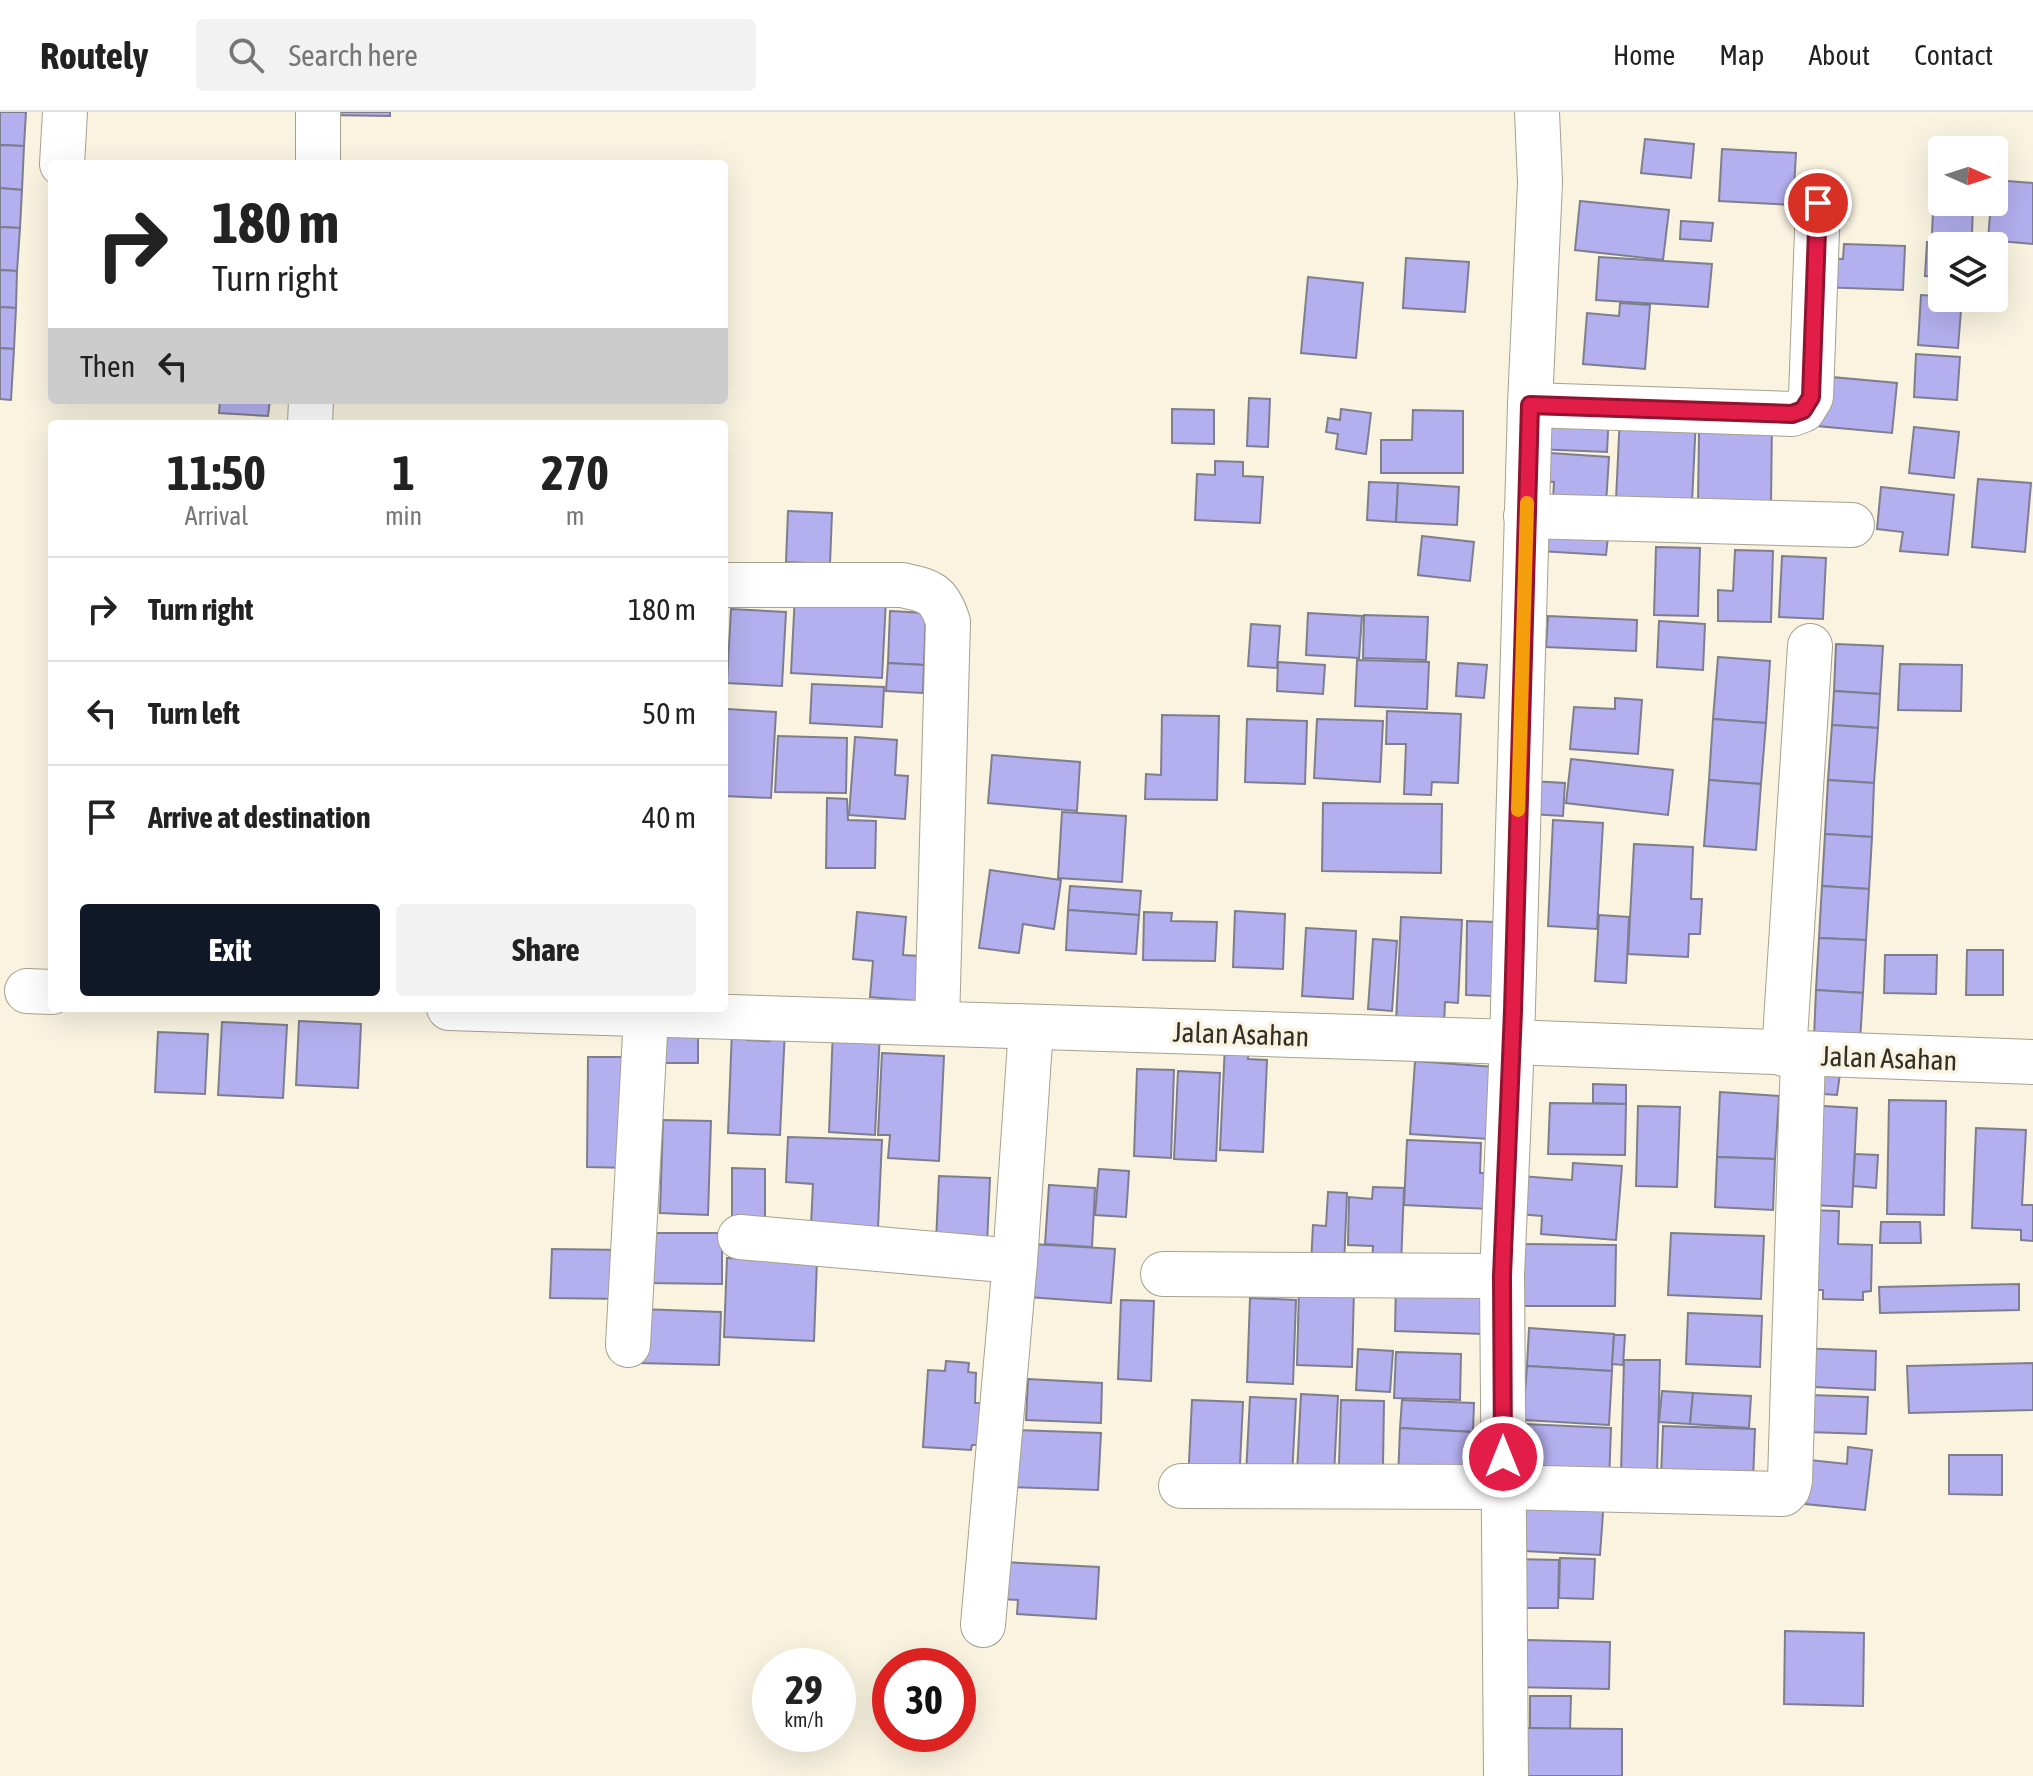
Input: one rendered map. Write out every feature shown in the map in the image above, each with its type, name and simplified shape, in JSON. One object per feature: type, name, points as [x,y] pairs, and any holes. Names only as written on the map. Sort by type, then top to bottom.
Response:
[{"type":"street","points":[[62,160],[65,112]]},
{"type":"street","points":[[318,112],[318,160]]},
{"type":"street","points":[[1506,1776],[1502,1276],[1540,182],[1537,112]]},
{"type":"street","points":[[1530,405],[1792,414],[1803,410],[1811,397],[1818,203]]},
{"type":"street","points":[[1526,516],[1852,525]]},
{"type":"street","points":[[728,585],[902,585],[929,591],[942,604],[948,622],[937,1023]]},
{"type":"street","points":[[1181,1486],[1503,1487],[1774,1495],[1783,1494],[1788,1489],[1794,1054],[1810,646]]},
{"type":"street","name":"Jalan Asahan","points":[[571,1012],[2033,1062]]},
{"type":"street","points":[[628,1345],[646,1016]]},
{"type":"street","points":[[983,1625],[1015,1261],[1031,1028]]},
{"type":"street","points":[[740,1237],[1015,1261]]},
{"type":"street","points":[[1163,1274],[1502,1276]]},
{"type":"building","points":[[0,112],[26,112],[24,146],[0,145]]},
{"type":"building","points":[[326,112],[390,112],[390,116],[326,115]]},
{"type":"building","points":[[1645,139],[1694,144],[1691,178],[1641,173]]},
{"type":"building","points":[[0,145],[24,146],[22,190],[0,188]]},
{"type":"building","points":[[1722,149],[1796,153],[1793,205],[1719,201]]},
{"type":"building","points":[[2008,181],[2033,183],[2033,244],[2008,242],[2008,232],[1989,232],[1990,216],[2008,216]]},
{"type":"building","points":[[0,188],[22,190],[20,228],[0,227]]},
{"type":"building","points":[[1580,201],[1669,210],[1663,260],[1575,250]]},
{"type":"building","points":[[1933,216],[1973,216],[1972,232],[1932,232]]},
{"type":"building","points":[[1681,221],[1713,223],[1711,241],[1680,239]]},
{"type":"building","points":[[0,227],[20,228],[17,271],[0,270]]},
{"type":"building","points":[[1927,242],[1928,242],[1928,276],[1925,276]]},
{"type":"building","points":[[1844,244],[1905,246],[1903,290],[1819,287],[1821,258],[1843,259]]},
{"type":"building","points":[[1599,257],[1712,264],[1708,307],[1596,300]]},
{"type":"building","points":[[1406,258],[1469,262],[1465,312],[1403,308]]},
{"type":"building","points":[[0,270],[17,271],[16,308],[0,307]]},
{"type":"building","points":[[1308,277],[1363,283],[1356,358],[1301,353]]},
{"type":"building","points":[[1921,295],[1928,296],[1928,312],[1961,312],[1958,348],[1918,345]]},
{"type":"building","points":[[1620,303],[1650,305],[1645,369],[1583,364],[1587,313],[1619,316]]},
{"type":"building","points":[[0,307],[16,308],[14,349],[0,348]]},
{"type":"building","points":[[0,348],[14,349],[11,400],[0,399]]},
{"type":"building","points":[[1916,354],[1960,357],[1957,400],[1914,397]]},
{"type":"building","points":[[1821,376],[1897,383],[1892,433],[1817,426]]},
{"type":"building","points":[[1249,398],[1270,399],[1268,447],[1247,446]]},
{"type":"building","points":[[220,404],[270,404],[268,416],[219,413]]},
{"type":"building","points":[[1537,408],[1609,412],[1607,452],[1535,449]]},
{"type":"building","points":[[1172,409],[1214,410],[1214,444],[1172,443]]},
{"type":"building","points":[[1341,409],[1371,413],[1366,454],[1336,449],[1338,434],[1326,432],[1328,418],[1340,420]]},
{"type":"building","points":[[1413,410],[1463,411],[1463,473],[1381,473],[1381,440],[1412,440]]},
{"type":"building","points":[[1620,415],[1696,418],[1692,503],[1616,500]]},
{"type":"building","points":[[1772,420],[1771,504],[1698,502],[1699,433]]},
{"type":"building","points":[[1914,427],[1959,432],[1954,478],[1909,473]]},
{"type":"building","points":[[1535,452],[1609,457],[1606,504],[1553,501],[1554,482],[1533,480]]},
{"type":"building","points":[[1215,461],[1243,462],[1243,476],[1263,477],[1260,523],[1195,520],[1197,474],[1215,475]]},
{"type":"building","points":[[1978,479],[2031,483],[2025,552],[1972,547]]},
{"type":"building","points":[[1369,482],[1398,483],[1396,522],[1367,520]]},
{"type":"building","points":[[1398,483],[1459,487],[1457,525],[1396,522]]},
{"type":"building","points":[[1881,487],[1954,495],[1948,555],[1900,551],[1903,532],[1877,529]]},
{"type":"building","points":[[788,511],[832,513],[830,564],[786,562]]},
{"type":"building","points":[[1542,523],[1609,527],[1606,555],[1540,551]]},
{"type":"building","points":[[1422,536],[1474,542],[1470,581],[1418,575]]},
{"type":"building","points":[[1656,547],[1700,548],[1698,616],[1654,615]]},
{"type":"building","points":[[1735,550],[1773,551],[1771,622],[1718,621],[1718,590],[1733,591]]},
{"type":"building","points":[[1782,556],[1826,558],[1823,619],[1779,617]]},
{"type":"building","points":[[795,594],[886,599],[882,678],[791,673]]},
{"type":"building","points":[[731,609],[786,612],[782,686],[728,683]]},
{"type":"building","points":[[890,611],[926,613],[924,665],[888,663]]},
{"type":"building","points":[[1308,613],[1362,616],[1359,658],[1306,655]]},
{"type":"building","points":[[1364,615],[1428,617],[1426,660],[1363,658]]},
{"type":"building","points":[[1548,616],[1637,620],[1636,651],[1546,647]]},
{"type":"building","points":[[1659,621],[1705,624],[1703,670],[1657,667]]},
{"type":"building","points":[[1251,624],[1280,626],[1277,668],[1248,666]]},
{"type":"building","points":[[1836,644],[1883,646],[1880,694],[1834,691]]},
{"type":"building","points":[[1718,657],[1770,661],[1766,723],[1713,719]]},
{"type":"building","points":[[1357,660],[1429,662],[1427,709],[1355,706]]},
{"type":"building","points":[[1278,662],[1325,665],[1323,694],[1277,691]]},
{"type":"building","points":[[888,663],[924,665],[923,693],[886,691]]},
{"type":"building","points":[[1458,663],[1487,665],[1484,698],[1456,696]]},
{"type":"building","points":[[1900,664],[1962,665],[1961,711],[1898,710]]},
{"type":"building","points":[[812,684],[884,687],[882,727],[810,723]]},
{"type":"building","points":[[1834,691],[1880,694],[1878,728],[1832,725]]},
{"type":"building","points":[[1615,698],[1642,700],[1638,754],[1570,749],[1574,707],[1615,709]]},
{"type":"building","points":[[728,709],[776,712],[771,798],[728,796]]},
{"type":"building","points":[[1387,711],[1461,714],[1458,783],[1432,782],[1431,795],[1404,794],[1406,744],[1386,744]]},
{"type":"building","points":[[1162,715],[1219,716],[1217,800],[1145,799],[1146,774],[1161,775]]},
{"type":"building","points":[[1247,719],[1307,721],[1305,784],[1245,782]]},
{"type":"building","points":[[1317,719],[1383,721],[1380,782],[1314,778]]},
{"type":"building","points":[[1713,719],[1766,723],[1761,784],[1709,780]]},
{"type":"building","points":[[1832,725],[1878,728],[1874,783],[1828,780]]},
{"type":"building","points":[[778,736],[847,738],[846,793],[775,792]]},
{"type":"building","points":[[855,737],[897,740],[895,775],[908,776],[905,819],[849,815]]},
{"type":"building","points":[[992,755],[1080,762],[1077,811],[988,803]]},
{"type":"building","points":[[1571,759],[1673,770],[1668,815],[1566,803]]},
{"type":"building","points":[[1709,780],[1761,784],[1756,850],[1704,846]]},
{"type":"building","points":[[1828,780],[1874,783],[1872,837],[1825,834]]},
{"type":"building","points":[[1531,781],[1565,783],[1563,816],[1530,814]]},
{"type":"building","points":[[827,798],[847,799],[848,820],[876,821],[875,868],[826,868]]},
{"type":"building","points":[[1323,803],[1442,804],[1441,873],[1322,871]]},
{"type":"building","points":[[1062,812],[1126,816],[1122,882],[1058,878]]},
{"type":"building","points":[[1553,820],[1603,823],[1597,929],[1548,926]]},
{"type":"building","points":[[1825,834],[1872,837],[1869,889],[1822,886]]},
{"type":"building","points":[[1634,844],[1693,847],[1691,899],[1702,899],[1700,934],[1689,934],[1688,957],[1628,954]]},
{"type":"building","points":[[990,870],[1061,880],[1054,929],[1023,924],[1019,953],[979,948]]},
{"type":"building","points":[[1070,886],[1141,891],[1139,915],[1068,910]]},
{"type":"building","points":[[1822,886],[1869,889],[1866,940],[1819,938]]},
{"type":"building","points":[[1068,910],[1139,915],[1136,954],[1066,950]]},
{"type":"building","points":[[1235,911],[1285,914],[1283,969],[1233,967]]},
{"type":"building","points":[[857,912],[906,917],[903,955],[921,956],[916,1001],[870,997],[873,961],[853,959]]},
{"type":"building","points":[[1144,912],[1172,913],[1171,921],[1217,922],[1215,961],[1143,960]]},
{"type":"building","points":[[1599,915],[1629,917],[1626,983],[1595,981]]},
{"type":"building","points":[[1401,917],[1462,920],[1458,1003],[1445,1002],[1444,1026],[1396,1023]]},
{"type":"building","points":[[1467,921],[1495,922],[1493,996],[1466,995]]},
{"type":"building","points":[[1306,928],[1356,931],[1353,999],[1302,996]]},
{"type":"building","points":[[1819,938],[1866,940],[1863,993],[1816,990]]},
{"type":"building","points":[[1373,939],[1397,941],[1392,1011],[1368,1009]]},
{"type":"building","points":[[1967,950],[2003,950],[2003,995],[1966,995]]},
{"type":"building","points":[[1885,955],[1937,955],[1936,994],[1884,993]]},
{"type":"building","points":[[1816,990],[1863,993],[1860,1041],[1814,1038]]},
{"type":"building","points":[[299,1021],[361,1024],[358,1088],[296,1085]]},
{"type":"building","points":[[222,1022],[287,1025],[283,1098],[218,1095]]},
{"type":"building","points":[[771,1028],[785,1029],[780,1135],[728,1133],[732,1030],[748,1030],[747,1040],[770,1041]]},
{"type":"building","points":[[833,1029],[880,1031],[875,1135],[829,1132]]},
{"type":"building","points":[[654,1030],[698,1030],[698,1063],[653,1063]]},
{"type":"building","points":[[158,1032],[208,1034],[205,1094],[155,1092]]},
{"type":"building","points":[[1225,1045],[1249,1046],[1248,1059],[1267,1060],[1263,1152],[1220,1150]]},
{"type":"building","points":[[882,1053],[944,1056],[939,1161],[888,1158],[890,1135],[878,1135]]},
{"type":"building","points":[[588,1057],[633,1057],[632,1168],[587,1167]]},
{"type":"building","points":[[1415,1061],[1494,1067],[1489,1139],[1410,1134]]},
{"type":"building","points":[[1812,1064],[1841,1067],[1837,1095],[1809,1093]]},
{"type":"building","points":[[1137,1069],[1174,1070],[1171,1158],[1134,1156]]},
{"type":"building","points":[[1178,1071],[1220,1073],[1216,1161],[1174,1159]]},
{"type":"building","points":[[1593,1084],[1626,1085],[1626,1104],[1593,1103]]},
{"type":"building","points":[[1720,1092],[1779,1096],[1775,1159],[1717,1157]]},
{"type":"building","points":[[1889,1100],[1946,1101],[1944,1215],[1887,1214]]},
{"type":"building","points":[[1550,1103],[1626,1104],[1625,1155],[1548,1154]]},
{"type":"building","points":[[1807,1105],[1857,1108],[1852,1207],[1811,1205]]},
{"type":"building","points":[[1638,1106],[1680,1107],[1677,1187],[1636,1186]]},
{"type":"building","points":[[663,1120],[711,1121],[708,1215],[660,1213]]},
{"type":"building","points":[[1976,1128],[2026,1130],[2022,1205],[2033,1205],[2033,1241],[2021,1240],[2021,1230],[1972,1228]]},
{"type":"building","points":[[788,1137],[882,1140],[878,1228],[811,1226],[813,1184],[786,1182]]},
{"type":"building","points":[[1407,1140],[1481,1143],[1480,1173],[1492,1173],[1490,1209],[1404,1205]]},
{"type":"building","points":[[1855,1154],[1878,1155],[1876,1188],[1853,1186]]},
{"type":"building","points":[[1717,1157],[1775,1159],[1773,1210],[1715,1207]]},
{"type":"building","points":[[1573,1163],[1622,1166],[1616,1240],[1541,1234],[1542,1216],[1517,1214],[1520,1176],[1572,1180]]},
{"type":"building","points":[[732,1168],[765,1169],[765,1218],[732,1217]]},
{"type":"building","points":[[1099,1169],[1129,1171],[1126,1217],[1095,1215]]},
{"type":"building","points":[[939,1176],[990,1178],[987,1244],[936,1242]]},
{"type":"building","points":[[1049,1185],[1095,1188],[1092,1247],[1045,1244]]},
{"type":"building","points":[[1373,1187],[1404,1188],[1401,1265],[1372,1264],[1373,1246],[1348,1245],[1349,1197],[1372,1199]]},
{"type":"building","points":[[1328,1192],[1347,1193],[1344,1267],[1311,1265],[1313,1225],[1326,1226]]},
{"type":"building","points":[[1805,1210],[1839,1211],[1838,1244],[1872,1245],[1871,1291],[1863,1292],[1863,1300],[1823,1299],[1823,1290],[1804,1290]]},
{"type":"building","points":[[1881,1222],[1920,1222],[1921,1243],[1880,1243]]},
{"type":"building","points":[[648,1233],[722,1233],[722,1284],[647,1283]]},
{"type":"building","points":[[1671,1233],[1764,1236],[1761,1299],[1668,1295]]},
{"type":"building","points":[[1032,1244],[1115,1249],[1111,1303],[1028,1297]]},
{"type":"building","points":[[1523,1244],[1616,1245],[1615,1306],[1522,1306]]},
{"type":"building","points":[[552,1249],[625,1250],[624,1299],[550,1298]]},
{"type":"building","points":[[727,1258],[817,1260],[814,1341],[724,1337]]},
{"type":"building","points":[[1396,1281],[1485,1284],[1484,1334],[1395,1331]]},
{"type":"building","points":[[2019,1284],[2019,1310],[1880,1313],[1879,1287]]},
{"type":"building","points":[[1299,1288],[1354,1289],[1352,1367],[1297,1365]]},
{"type":"building","points":[[1250,1298],[1296,1300],[1293,1384],[1247,1382]]},
{"type":"building","points":[[1121,1300],[1154,1301],[1151,1381],[1118,1379]]},
{"type":"building","points":[[640,1309],[721,1312],[719,1365],[638,1363]]},
{"type":"building","points":[[1688,1313],[1762,1316],[1760,1367],[1686,1364]]},
{"type":"building","points":[[1529,1328],[1614,1334],[1612,1371],[1527,1366]]},
{"type":"building","points":[[1614,1335],[1625,1335],[1623,1365],[1612,1364]]},
{"type":"building","points":[[1796,1348],[1876,1351],[1875,1390],[1795,1386]]},
{"type":"building","points":[[1358,1349],[1393,1351],[1390,1392],[1356,1390]]},
{"type":"building","points":[[1396,1352],[1461,1354],[1460,1400],[1394,1398]]},
{"type":"building","points":[[1624,1360],[1660,1360],[1657,1474],[1621,1473]]},
{"type":"building","points":[[946,1361],[969,1363],[968,1372],[976,1373],[975,1403],[982,1403],[980,1445],[972,1445],[971,1450],[923,1447],[928,1370],[945,1371]]},
{"type":"building","points":[[2033,1363],[2033,1410],[1909,1413],[1907,1366]]},
{"type":"building","points":[[1527,1366],[1612,1371],[1609,1425],[1523,1420]]},
{"type":"building","points":[[1028,1379],[1102,1383],[1101,1423],[1026,1420]]},
{"type":"building","points":[[1662,1391],[1693,1393],[1690,1424],[1659,1422]]},
{"type":"building","points":[[1693,1393],[1751,1396],[1749,1428],[1690,1424]]},
{"type":"building","points":[[1301,1394],[1338,1396],[1334,1475],[1297,1473]]},
{"type":"building","points":[[1810,1395],[1868,1397],[1866,1434],[1809,1432]]},
{"type":"building","points":[[1250,1397],[1296,1399],[1292,1477],[1246,1475]]},
{"type":"building","points":[[1192,1400],[1243,1402],[1239,1485],[1188,1483]]},
{"type":"building","points":[[1341,1400],[1384,1401],[1383,1466],[1339,1465]]},
{"type":"building","points":[[1402,1400],[1474,1403],[1473,1432],[1400,1428]]},
{"type":"building","points":[[1524,1424],[1611,1428],[1609,1483],[1522,1479]]},
{"type":"building","points":[[1663,1426],[1755,1429],[1753,1481],[1661,1478]]},
{"type":"building","points":[[1400,1428],[1473,1432],[1470,1483],[1398,1479]]},
{"type":"building","points":[[1014,1430],[1101,1433],[1098,1490],[1012,1487]]},
{"type":"building","points":[[1848,1447],[1872,1450],[1865,1510],[1805,1504],[1810,1460],[1847,1464]]},
{"type":"building","points":[[1949,1455],[2002,1455],[2002,1495],[1949,1494]]},
{"type":"building","points":[[1527,1494],[1604,1499],[1600,1555],[1523,1551]]},
{"type":"building","points":[[1560,1558],[1595,1559],[1593,1599],[1559,1598]]},
{"type":"building","points":[[1517,1559],[1559,1560],[1558,1608],[1516,1608]]},
{"type":"building","points":[[1004,1562],[1099,1567],[1096,1619],[1017,1614],[1018,1600],[1002,1599]]},
{"type":"building","points":[[1785,1631],[1864,1633],[1863,1706],[1784,1704]]},
{"type":"building","points":[[1526,1640],[1610,1642],[1609,1689],[1512,1687]]},
{"type":"building","points":[[1530,1696],[1571,1696],[1570,1729],[1530,1728]]},
{"type":"building","points":[[1521,1728],[1622,1729],[1622,1776],[1521,1776]]},
{"type":"slow traffic","points":[[1518,810],[1527,503]]},
{"type":"route","points":[[1503,1457],[1502,1276],[1513,1011],[1530,405],[1792,414],[1803,410],[1811,397],[1818,203]]}]
